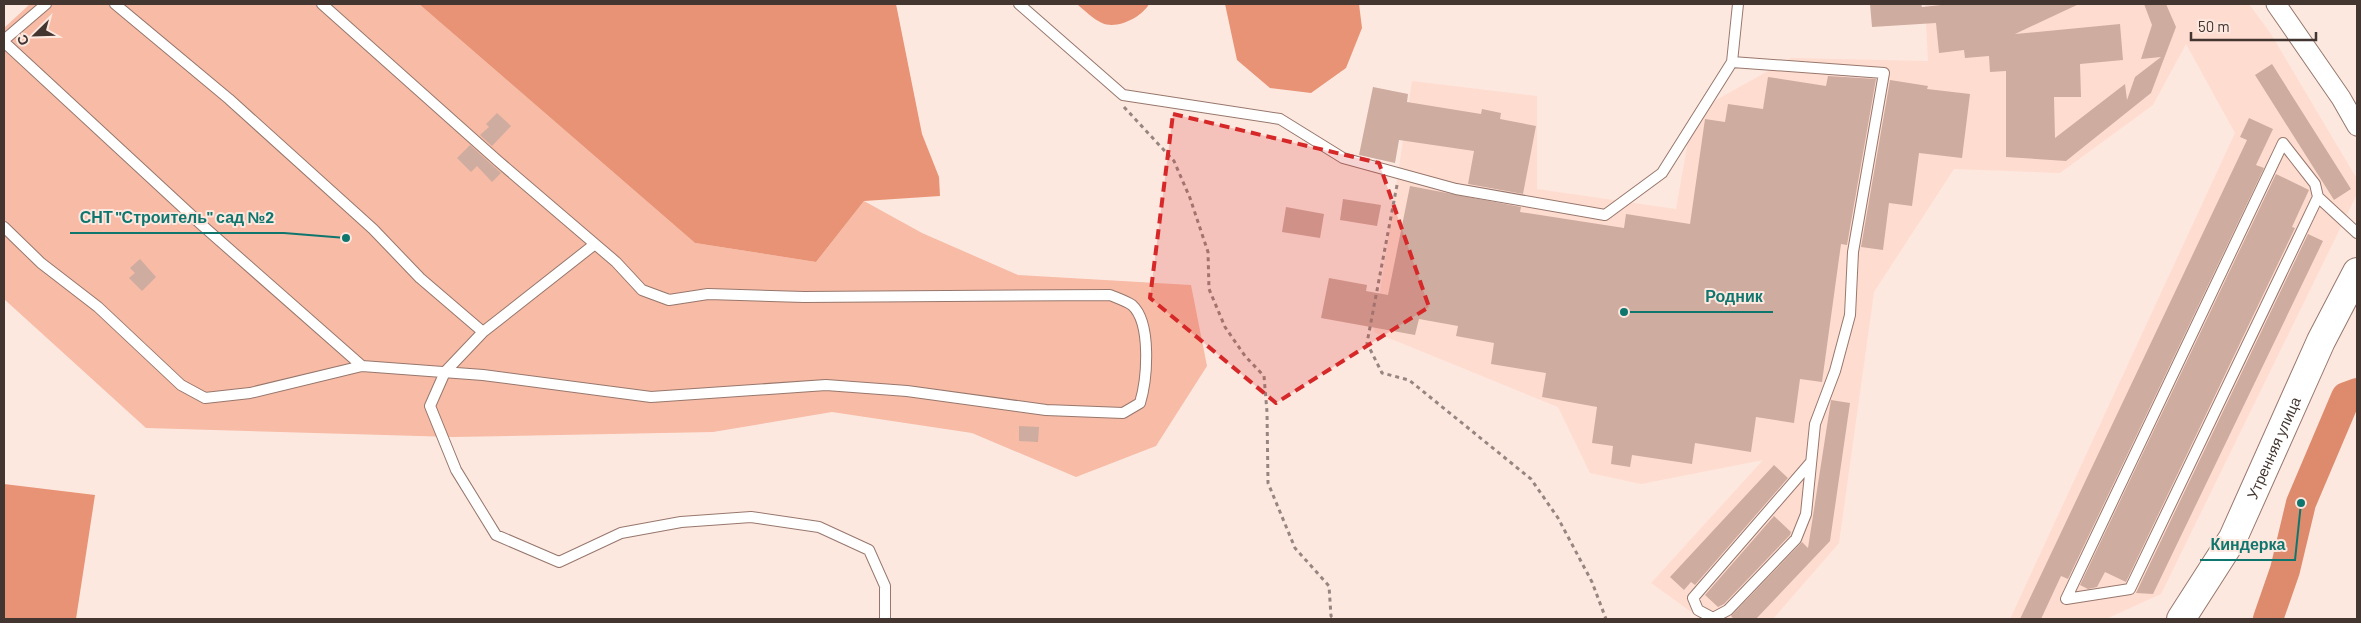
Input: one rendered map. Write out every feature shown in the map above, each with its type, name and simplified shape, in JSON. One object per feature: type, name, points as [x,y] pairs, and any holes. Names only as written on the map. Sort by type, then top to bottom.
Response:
[{"type":"street","points":[[2276,4],[2341,98],[2357,126]]},
{"type":"street","name":"Утренняя улица","points":[[2181,619],[2233,538],[2321,341],[2357,272]]},
{"type":"lane","points":[[46,4],[4,41],[203,226],[362,366]]},
{"type":"lane","points":[[115,4],[229,99],[373,229],[420,278],[483,332]]},
{"type":"lane","points":[[4,227],[41,263],[98,307],[181,385],[205,398],[250,393],[362,366],[445,372],[651,397],[826,385],[906,391],[1046,410],[1123,413],[1140,403],[1146,385],[1145,327],[1132,305],[1110,295],[804,297],[708,294],[669,300],[642,290],[616,262],[498,161],[322,4]]},
{"type":"lane","points":[[1019,4],[1123,95],[1280,118],[1343,158],[1400,172],[1456,189],[1605,215],[1662,173],[1732,62],[1738,4]]},
{"type":"lane","points":[[1732,62],[1884,73],[1853,252],[1850,315],[1835,371],[1815,424],[1806,514],[1796,539],[1728,610],[1713,618],[1698,610],[1693,598],[1811,462]]},
{"type":"lane","points":[[2318,197],[2130,589],[2066,599],[2283,143],[2316,184],[2318,197],[2357,233]]},
{"type":"lane","points":[[595,244],[483,332],[445,372],[430,406],[456,470],[496,535],[559,562],[621,533],[681,522],[751,517],[819,527],[869,550],[885,586],[885,619]]},
{"type":"path","points":[[1120,102],[1174,160],[1190,198],[1208,252],[1209,289],[1225,326],[1245,356],[1264,376],[1267,412],[1268,483],[1295,548],[1329,586],[1331,616],[1334,619]]},
{"type":"path","points":[[1400,172],[1367,343],[1372,356],[1382,373],[1409,380],[1530,479],[1562,526],[1592,582],[1606,619]]},
{"type":"highlighted area","points":[[1173,114],[1379,163],[1429,307],[1276,403],[1150,298]]},
{"type":"shaded area","points":[[30,4],[419,4],[695,243],[816,262],[864,201],[922,233],[1018,275],[1191,285],[1207,366],[1156,446],[1076,477],[972,433],[832,412],[713,432],[453,437],[146,428],[4,299],[4,28]]},
{"type":"shaded area","points":[[419,4],[896,4],[922,134],[939,177],[940,196],[864,201],[816,262],[695,243]]},
{"type":"shaded area","points":[[1077,4],[1149,4],[1135,18],[1115,25],[1108,25],[1099,21]]},
{"type":"shaded area","points":[[1225,4],[1359,4],[1362,28],[1346,68],[1311,93],[1270,88],[1237,60]]},
{"type":"shaded area","points":[[1925,4],[2249,4],[2271,34],[2357,179],[2357,194],[2161,594],[2106,619],[2010,619],[2235,133],[2186,44],[2153,105],[2060,173],[1954,169],[1874,292],[1839,543],[1773,619],[1701,619],[1651,583],[1763,460],[1641,484],[1590,473],[1558,407],[1374,332],[1412,81],[1537,96],[1537,189],[1676,209],[1693,113],[1791,58],[1928,61]]},
{"type":"shaded area","points":[[4,484],[95,495],[76,619],[4,619]]},
{"type":"building","points":[[1870,4],[1921,4],[1922,7],[1951,4],[2079,4],[2015,34],[2120,24],[2123,60],[2080,64],[2081,97],[2054,97],[2055,138],[2125,84],[2127,100],[2135,77],[2161,57],[2141,59],[2152,25],[2144,4],[2166,4],[2176,27],[2151,93],[2066,161],[2006,157],[2006,71],[1990,72],[1989,56],[1965,58],[1964,50],[1939,53],[1936,23],[1872,27]]},
{"type":"building","points":[[2272,64],[2351,189],[2334,200],[2255,75]]},
{"type":"building","points":[[1828,76],[1876,79],[1847,245],[1841,244],[1822,382],[1800,379],[1794,423],[1756,417],[1751,452],[1695,443],[1692,464],[1632,455],[1630,467],[1611,464],[1613,446],[1592,443],[1597,407],[1542,397],[1546,373],[1491,364],[1494,343],[1456,336],[1458,326],[1419,319],[1415,335],[1321,318],[1329,278],[1367,285],[1366,291],[1388,295],[1410,186],[1521,207],[1520,212],[1624,228],[1626,214],[1690,224],[1705,119],[1725,122],[1728,104],[1763,109],[1768,77],[1826,86]]},
{"type":"building","points":[[1890,80],[1928,86],[1927,89],[1970,94],[1962,158],[1919,153],[1912,206],[1889,203],[1883,250],[1861,247]]},
{"type":"building","points":[[1373,87],[1408,94],[1407,102],[1481,114],[1482,109],[1501,113],[1500,119],[1536,126],[1523,194],[1468,184],[1474,151],[1399,140],[1395,163],[1359,155]]},
{"type":"building","points":[[497,113],[511,126],[492,146],[480,135],[489,127],[486,124]]},
{"type":"building","points":[[2249,118],[2273,129],[2256,165],[2264,168],[2068,579],[2061,576],[2041,619],[2020,619],[2247,140],[2240,137]]},
{"type":"building","points":[[470,145],[501,173],[492,182],[477,166],[471,172],[457,158]]},
{"type":"building","points":[[2276,174],[2309,190],[2292,227],[2295,228],[2126,582],[2105,572],[2097,587],[2088,589],[2080,585]]},
{"type":"building","points":[[1343,199],[1381,205],[1377,226],[1340,220]]},
{"type":"building","points":[[1286,207],[1324,214],[1320,238],[1282,232]]},
{"type":"building","points":[[2308,234],[2323,241],[2153,594],[2136,593]]},
{"type":"building","points":[[140,259],[156,277],[142,291],[129,278],[135,273],[130,268]]},
{"type":"building","points":[[1831,400],[1850,403],[1830,541],[1756,619],[1734,619],[1731,616],[1802,542],[1808,548]]},
{"type":"building","points":[[1019,426],[1039,427],[1038,442],[1019,441]]},
{"type":"building","points":[[1774,465],[1788,478],[1695,585],[1691,582],[1684,590],[1670,577]]},
{"type":"building","points":[[1774,516],[1791,532],[1790,535],[1724,604],[1718,607],[1705,595]]},
{"type":"waterway","points":[[2268,619],[2285,570],[2301,503],[2346,397],[2357,393]]},
{"type":"place","name":"СНТ \"Строитель\" сад №2","points":[[346,238]]},
{"type":"place","name":"Родник","points":[[1624,312]]},
{"type":"place","name":"Киндерка","points":[[2301,503]]}]
